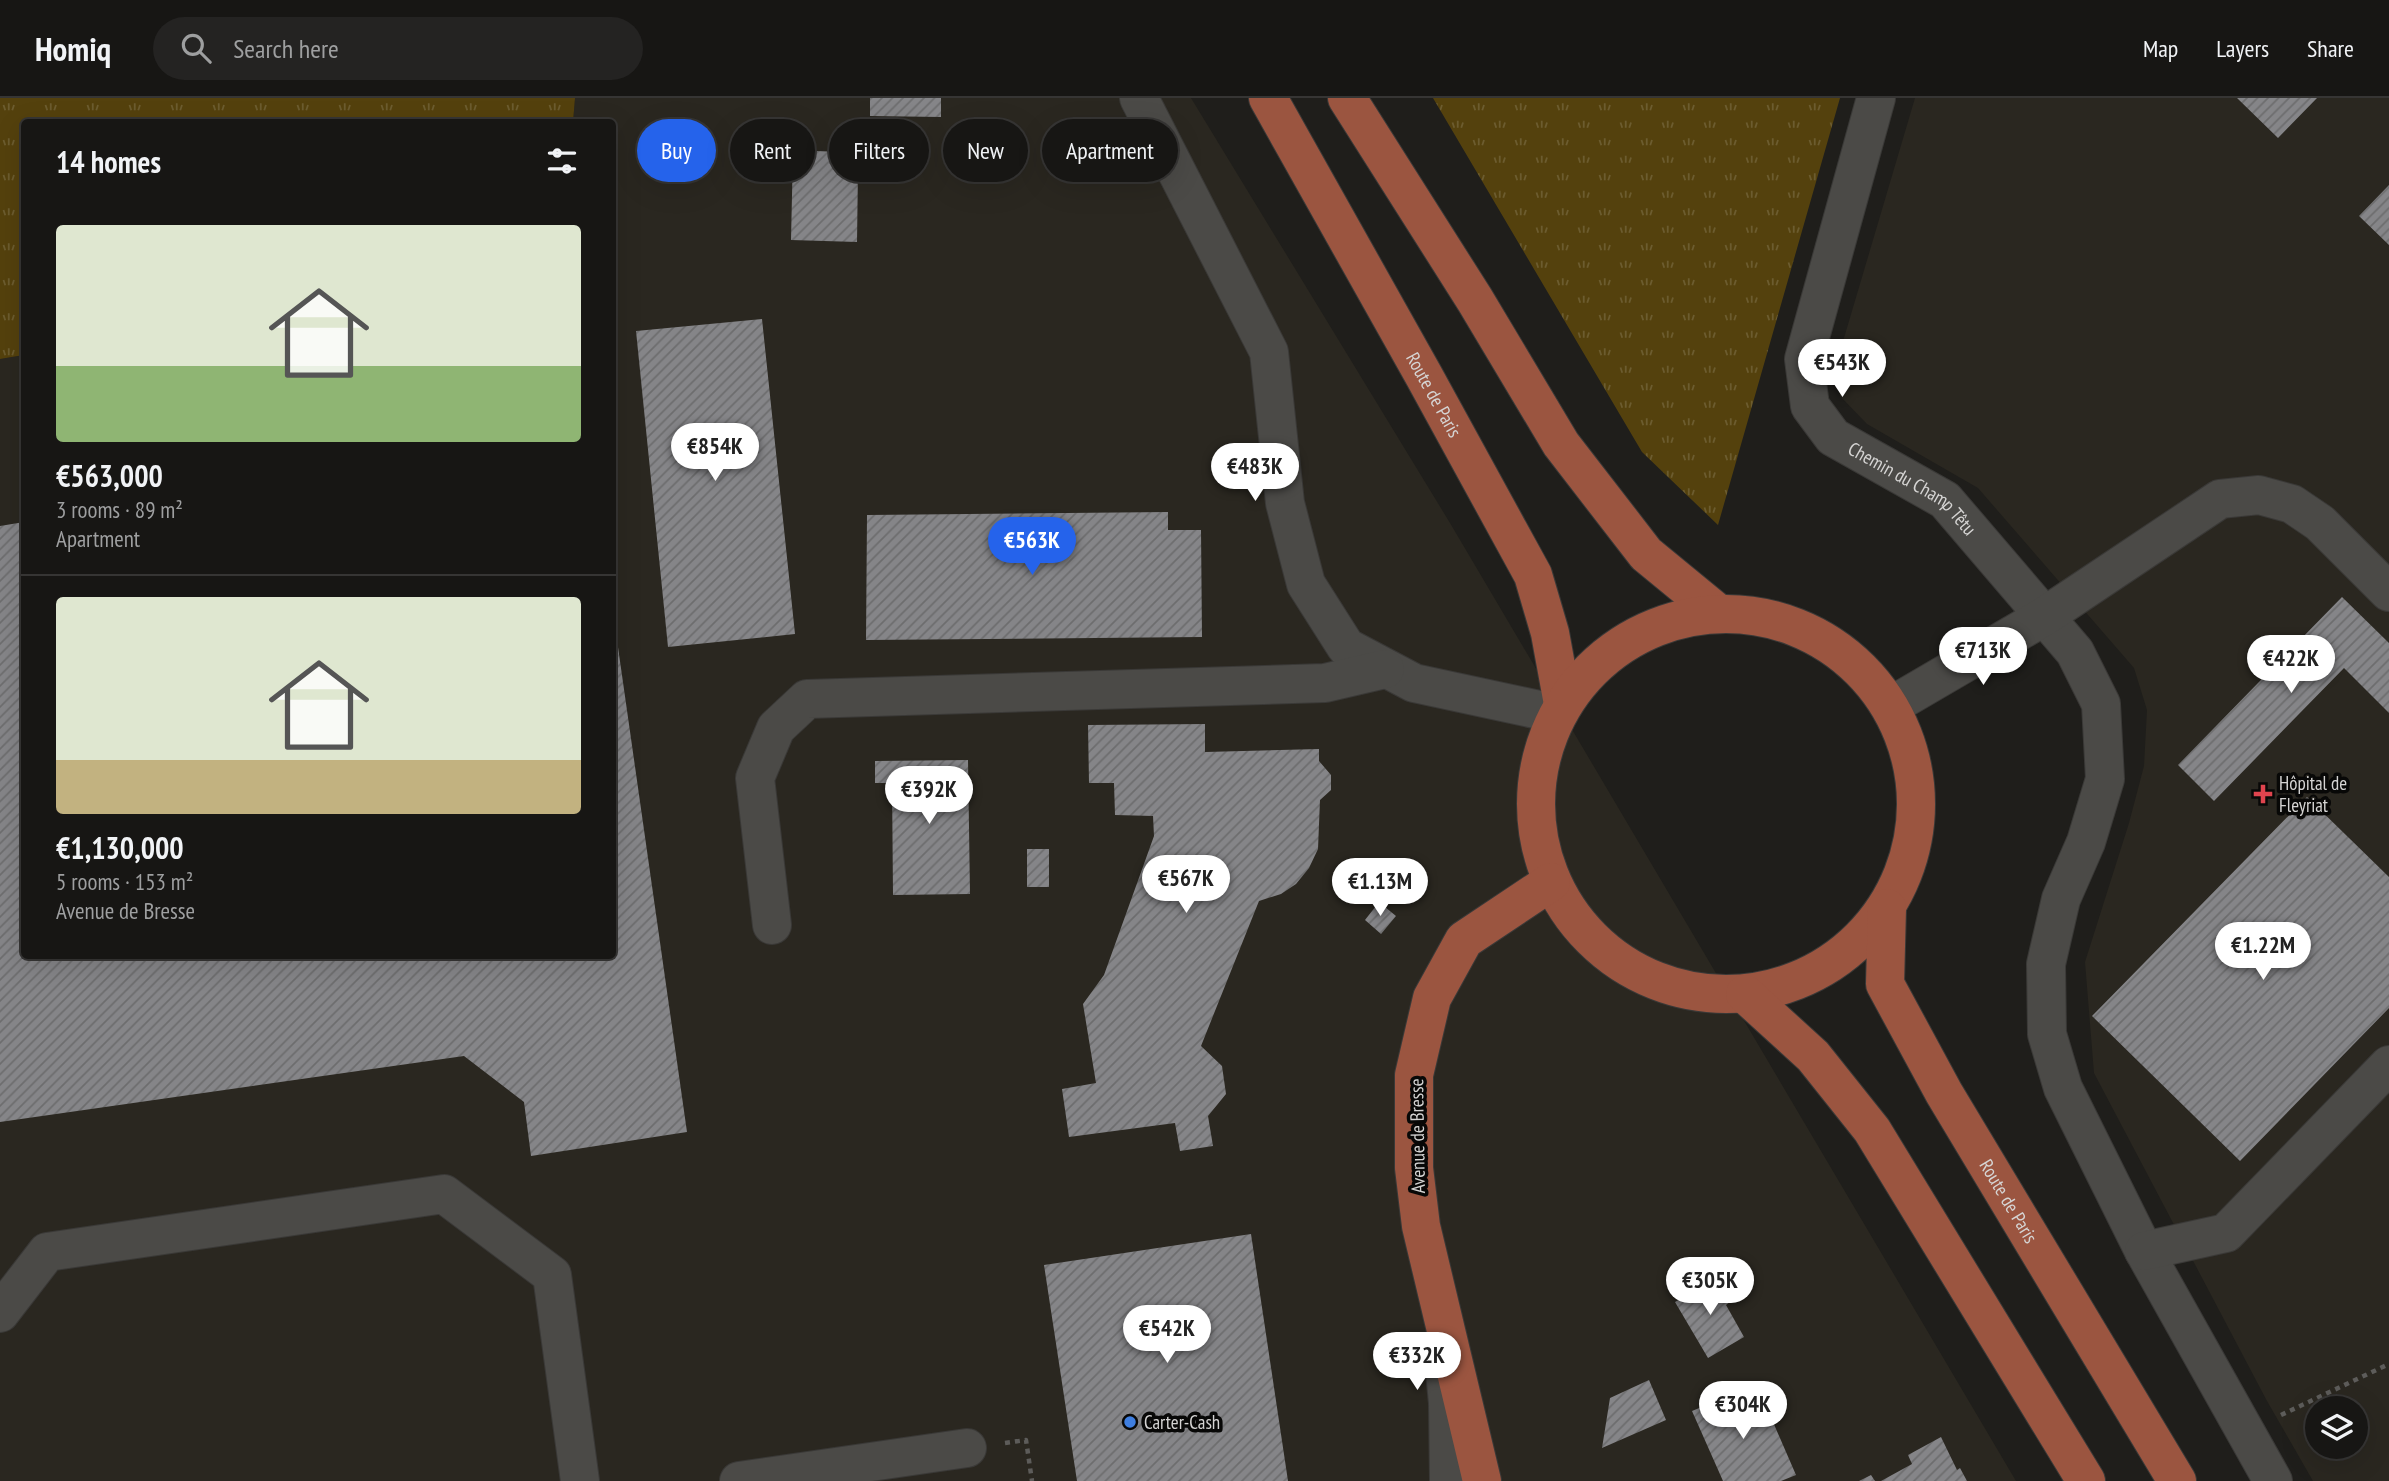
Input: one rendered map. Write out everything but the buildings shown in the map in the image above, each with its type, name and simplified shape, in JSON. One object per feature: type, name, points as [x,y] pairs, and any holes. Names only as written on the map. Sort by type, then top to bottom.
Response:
[{"type":"main road","name":"Route de Paris","points":[[1268,98],[1533,575],[1550,633],[1560,709]]},
{"type":"main road","points":[[1347,98],[1475,300],[1561,444],[1646,554],[1720,614]]},
{"type":"main road","points":[[1720,614],[1770,618],[1818,637],[1859,666],[1891,706],[1911,755],[1917,808],[1909,860],[1887,908],[1849,951],[1800,980],[1745,994],[1697,993],[1651,980],[1610,956],[1576,923],[1551,882],[1538,840],[1535,797],[1542,754],[1560,709],[1604,657],[1658,625],[1720,614]]},
{"type":"main road","name":"Avenue de Bresse","points":[[1482,1481],[1421,1226],[1414,1168],[1414,1075],[1432,998],[1464,940],[1551,882]]},
{"type":"main road","name":"Route de Paris","points":[[1887,908],[1885,984],[1944,1093],[2177,1481]]},
{"type":"main road","points":[[1745,994],[1813,1056],[1872,1130],[2086,1481]]},
{"type":"street","points":[[1139,98],[1269,352],[1285,503],[1306,584],[1346,647],[1414,683],[1560,709]]},
{"type":"street","name":"Chemin du Champ Têtu","points":[[1876,98],[1804,359],[1810,406],[1833,437],[1945,500],[2075,652],[2101,704],[2105,779],[2086,842],[2061,899],[2046,964],[2047,1034],[2063,1088],[2144,1251],[2273,1481]]},
{"type":"street","points":[[1891,706],[2045,616],[2220,499],[2259,495],[2292,504],[2320,523],[2389,592]]},
{"type":"street","points":[[772,925],[755,778],[776,728],[807,699],[1325,683],[1385,669]]},
{"type":"street","points":[[2144,1251],[2226,1233],[2389,1065]]},
{"type":"street","points":[[0,1314],[47,1252],[444,1194],[552,1275],[580,1481]]},
{"type":"street","points":[[1437,1300],[1448,1403],[1449,1481]]},
{"type":"street","points":[[738,1481],[967,1448]]},
{"type":"path","points":[[2246,1434],[2389,1364]]},
{"type":"shaded area","points":[[575,98],[1191,98],[1450,523],[2016,1481],[0,1481],[0,359],[21,356],[21,959],[616,959],[616,119],[573,119]]},
{"type":"shaded area","name":"Hôpital de Fleyriat","points":[[1915,98],[2389,98],[2389,1481],[2313,1481],[2267,1401],[2094,1073],[2085,962],[2144,766],[2147,710],[2134,668],[1978,488],[1867,424],[1840,396],[1836,365]]},
{"type":"green space","points":[[0,98],[575,98],[573,119],[21,119],[21,356],[0,359]]},
{"type":"green space","points":[[1433,98],[1840,98],[1718,525],[1642,452]]},
{"type":"place","name":"Hôpital de Fleyriat","points":[[2263,794]]},
{"type":"place","name":"Carter-Cash","points":[[1130,1422]]}]
